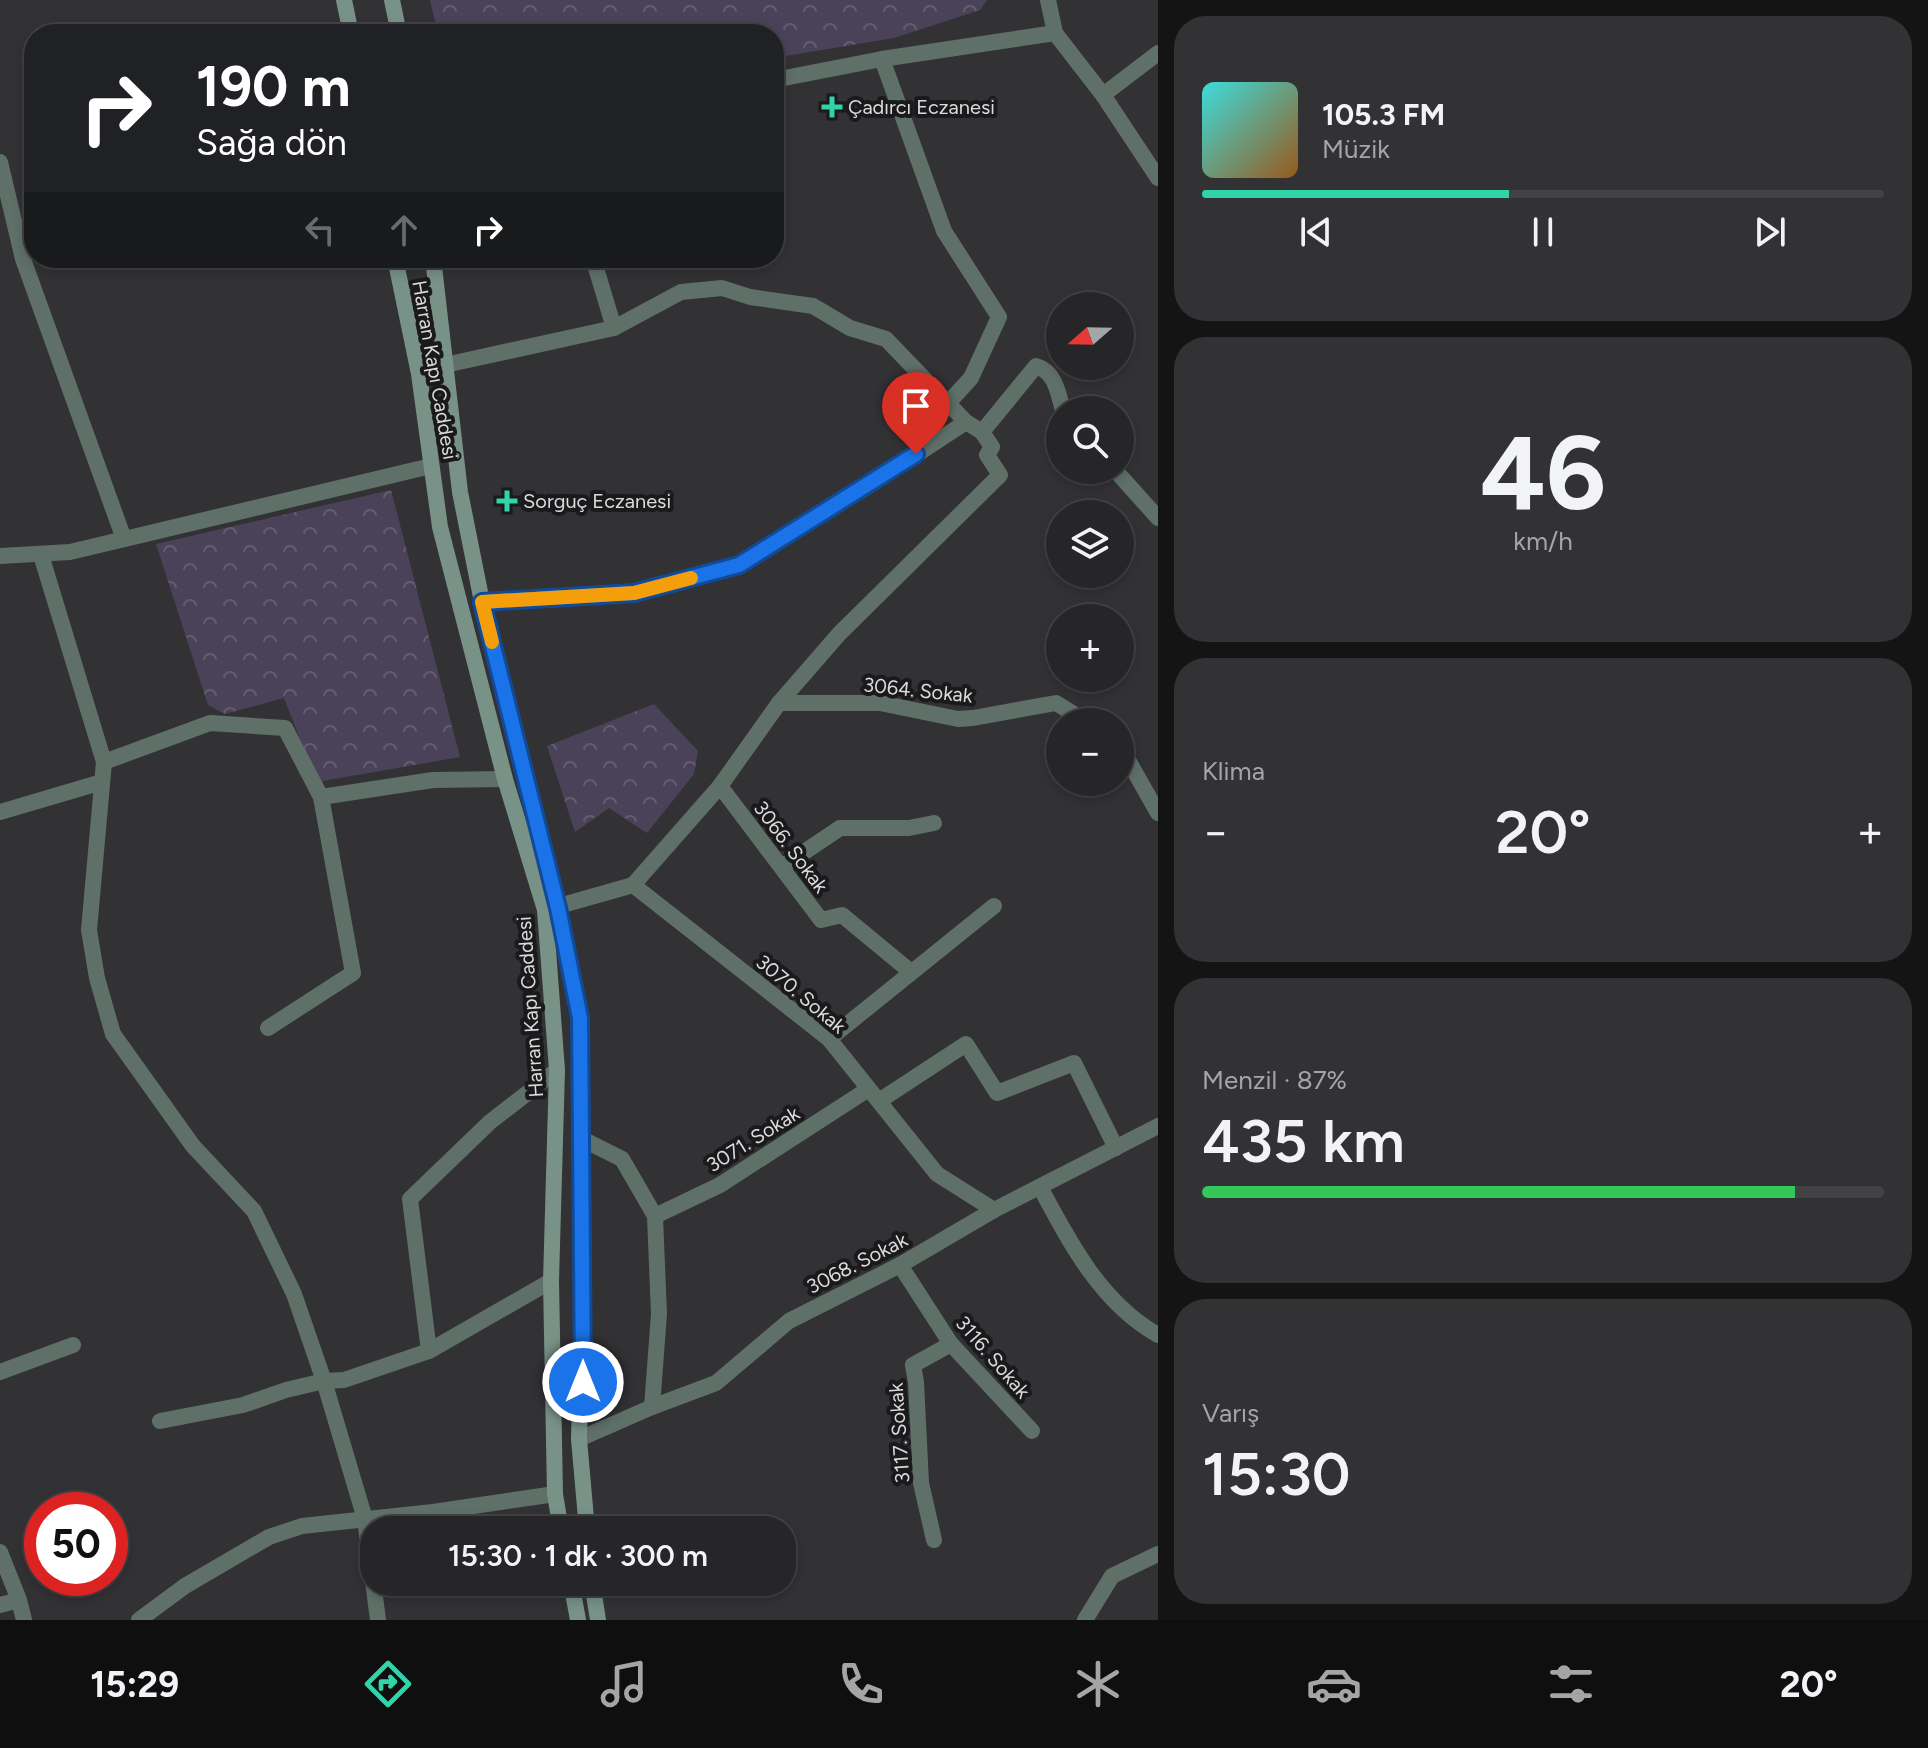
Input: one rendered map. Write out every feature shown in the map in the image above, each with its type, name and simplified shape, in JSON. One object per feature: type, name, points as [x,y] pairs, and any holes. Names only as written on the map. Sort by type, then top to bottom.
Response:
[{"type":"main road","points":[[344,0],[349,24]]},
{"type":"main road","points":[[392,0],[397,24]]},
{"type":"main road","name":"Harran Kapı Caddesi","points":[[397,268],[419,374],[444,542],[505,779],[551,909],[557,1070],[551,1281],[555,1494],[559,1516]]},
{"type":"main road","name":"Harran Kapı Caddesi","points":[[434,268],[460,492],[551,909],[580,1018],[583,1292],[579,1439],[586,1516]]},
{"type":"main road","points":[[574,1596],[578,1620]]},
{"type":"main road","points":[[594,1596],[598,1620]]},
{"type":"street","points":[[1048,0],[1055,33],[1103,95],[1158,178]]},
{"type":"street","points":[[784,78],[882,59],[1055,33]]},
{"type":"street","points":[[1103,95],[1158,53]]},
{"type":"street","points":[[882,59],[944,231],[999,317],[971,378],[949,402]]},
{"type":"street","points":[[0,162],[24,262]]},
{"type":"street","points":[[26,268],[124,539]]},
{"type":"street","points":[[596,268],[614,328]]},
{"type":"street","points":[[445,365],[614,328],[681,292],[722,288],[750,297],[813,306],[850,328],[886,339],[966,422],[982,432],[992,447],[987,455],[1000,475],[839,634],[779,703],[720,786],[633,885],[551,909]]},
{"type":"street","points":[[982,432],[1036,366],[1045,371],[1059,389],[1060,396]]},
{"type":"street","points":[[482,602],[634,593],[739,565],[966,422]]},
{"type":"street","points":[[0,556],[70,552],[431,466]]},
{"type":"street","points":[[1128,484],[1158,518]]},
{"type":"street","points":[[41,555],[104,762],[89,930],[97,978],[113,1034],[193,1146],[254,1211],[294,1294],[324,1381],[364,1516]]},
{"type":"street","name":"3064. Sokak","points":[[779,703],[880,703],[958,719],[1056,703],[1064,708]]},
{"type":"street","points":[[104,762],[210,723],[285,728],[321,797],[353,973],[268,1028]]},
{"type":"street","points":[[1134,771],[1158,813]]},
{"type":"street","points":[[321,797],[433,780],[505,779]]},
{"type":"street","points":[[0,812],[102,782]]},
{"type":"street","name":"3066. Sokak","points":[[720,786],[821,920],[842,915],[911,972]]},
{"type":"street","points":[[782,867],[840,828],[909,828],[934,823]]},
{"type":"street","name":"3070. Sokak","points":[[633,885],[829,1039],[937,1174],[994,1210]]},
{"type":"street","points":[[829,1039],[994,906]]},
{"type":"street","name":"3071. Sokak","points":[[655,1216],[720,1185],[966,1044],[997,1093],[1074,1063],[1116,1148]]},
{"type":"street","points":[[429,1351],[410,1199],[490,1122],[557,1070]]},
{"type":"street","name":"3068. Sokak","points":[[579,1439],[716,1383],[789,1321],[900,1265],[994,1210],[1158,1127]]},
{"type":"street","points":[[582,1139],[622,1159],[655,1216],[659,1314],[652,1407]]},
{"type":"street","points":[[1040,1187],[1067,1238],[1115,1305],[1156,1332]]},
{"type":"street","name":"3116. Sokak","points":[[900,1265],[951,1344],[1032,1431]]},
{"type":"street","points":[[160,1421],[243,1405],[324,1381],[344,1380],[429,1351],[551,1281]]},
{"type":"street","name":"3117. Sokak","points":[[934,1540],[921,1483],[913,1365],[951,1344]]},
{"type":"street","points":[[0,1372],[73,1345]]},
{"type":"street","points":[[394,1516],[555,1494]]},
{"type":"street","points":[[139,1620],[185,1586],[269,1537],[302,1526],[360,1520]]},
{"type":"street","points":[[0,1552],[24,1620]]},
{"type":"street","points":[[1085,1620],[1112,1576],[1158,1554]]},
{"type":"street","points":[[375,1596],[378,1620]]},
{"type":"street","points":[[0,1605],[19,1600]]},
{"type":"green space","points":[[430,0],[987,0],[980,10],[894,38],[784,56],[784,24],[436,24]]},
{"type":"green space","points":[[391,490],[460,757],[317,782],[284,698],[225,714],[208,705],[156,544]]},
{"type":"green space","points":[[654,704],[698,751],[694,774],[647,833],[609,808],[575,832],[547,746]]},
{"type":"slow traffic","points":[[492,642],[482,602],[634,593],[691,578]]},
{"type":"place","name":"Çadırcı Eczanesi","points":[[832,107]]},
{"type":"place","name":"Sorguç Eczanesi","points":[[507,501]]},
{"type":"route","points":[[583,1382],[580,1018],[558,908],[482,602],[634,593],[739,565],[916,454]]}]
